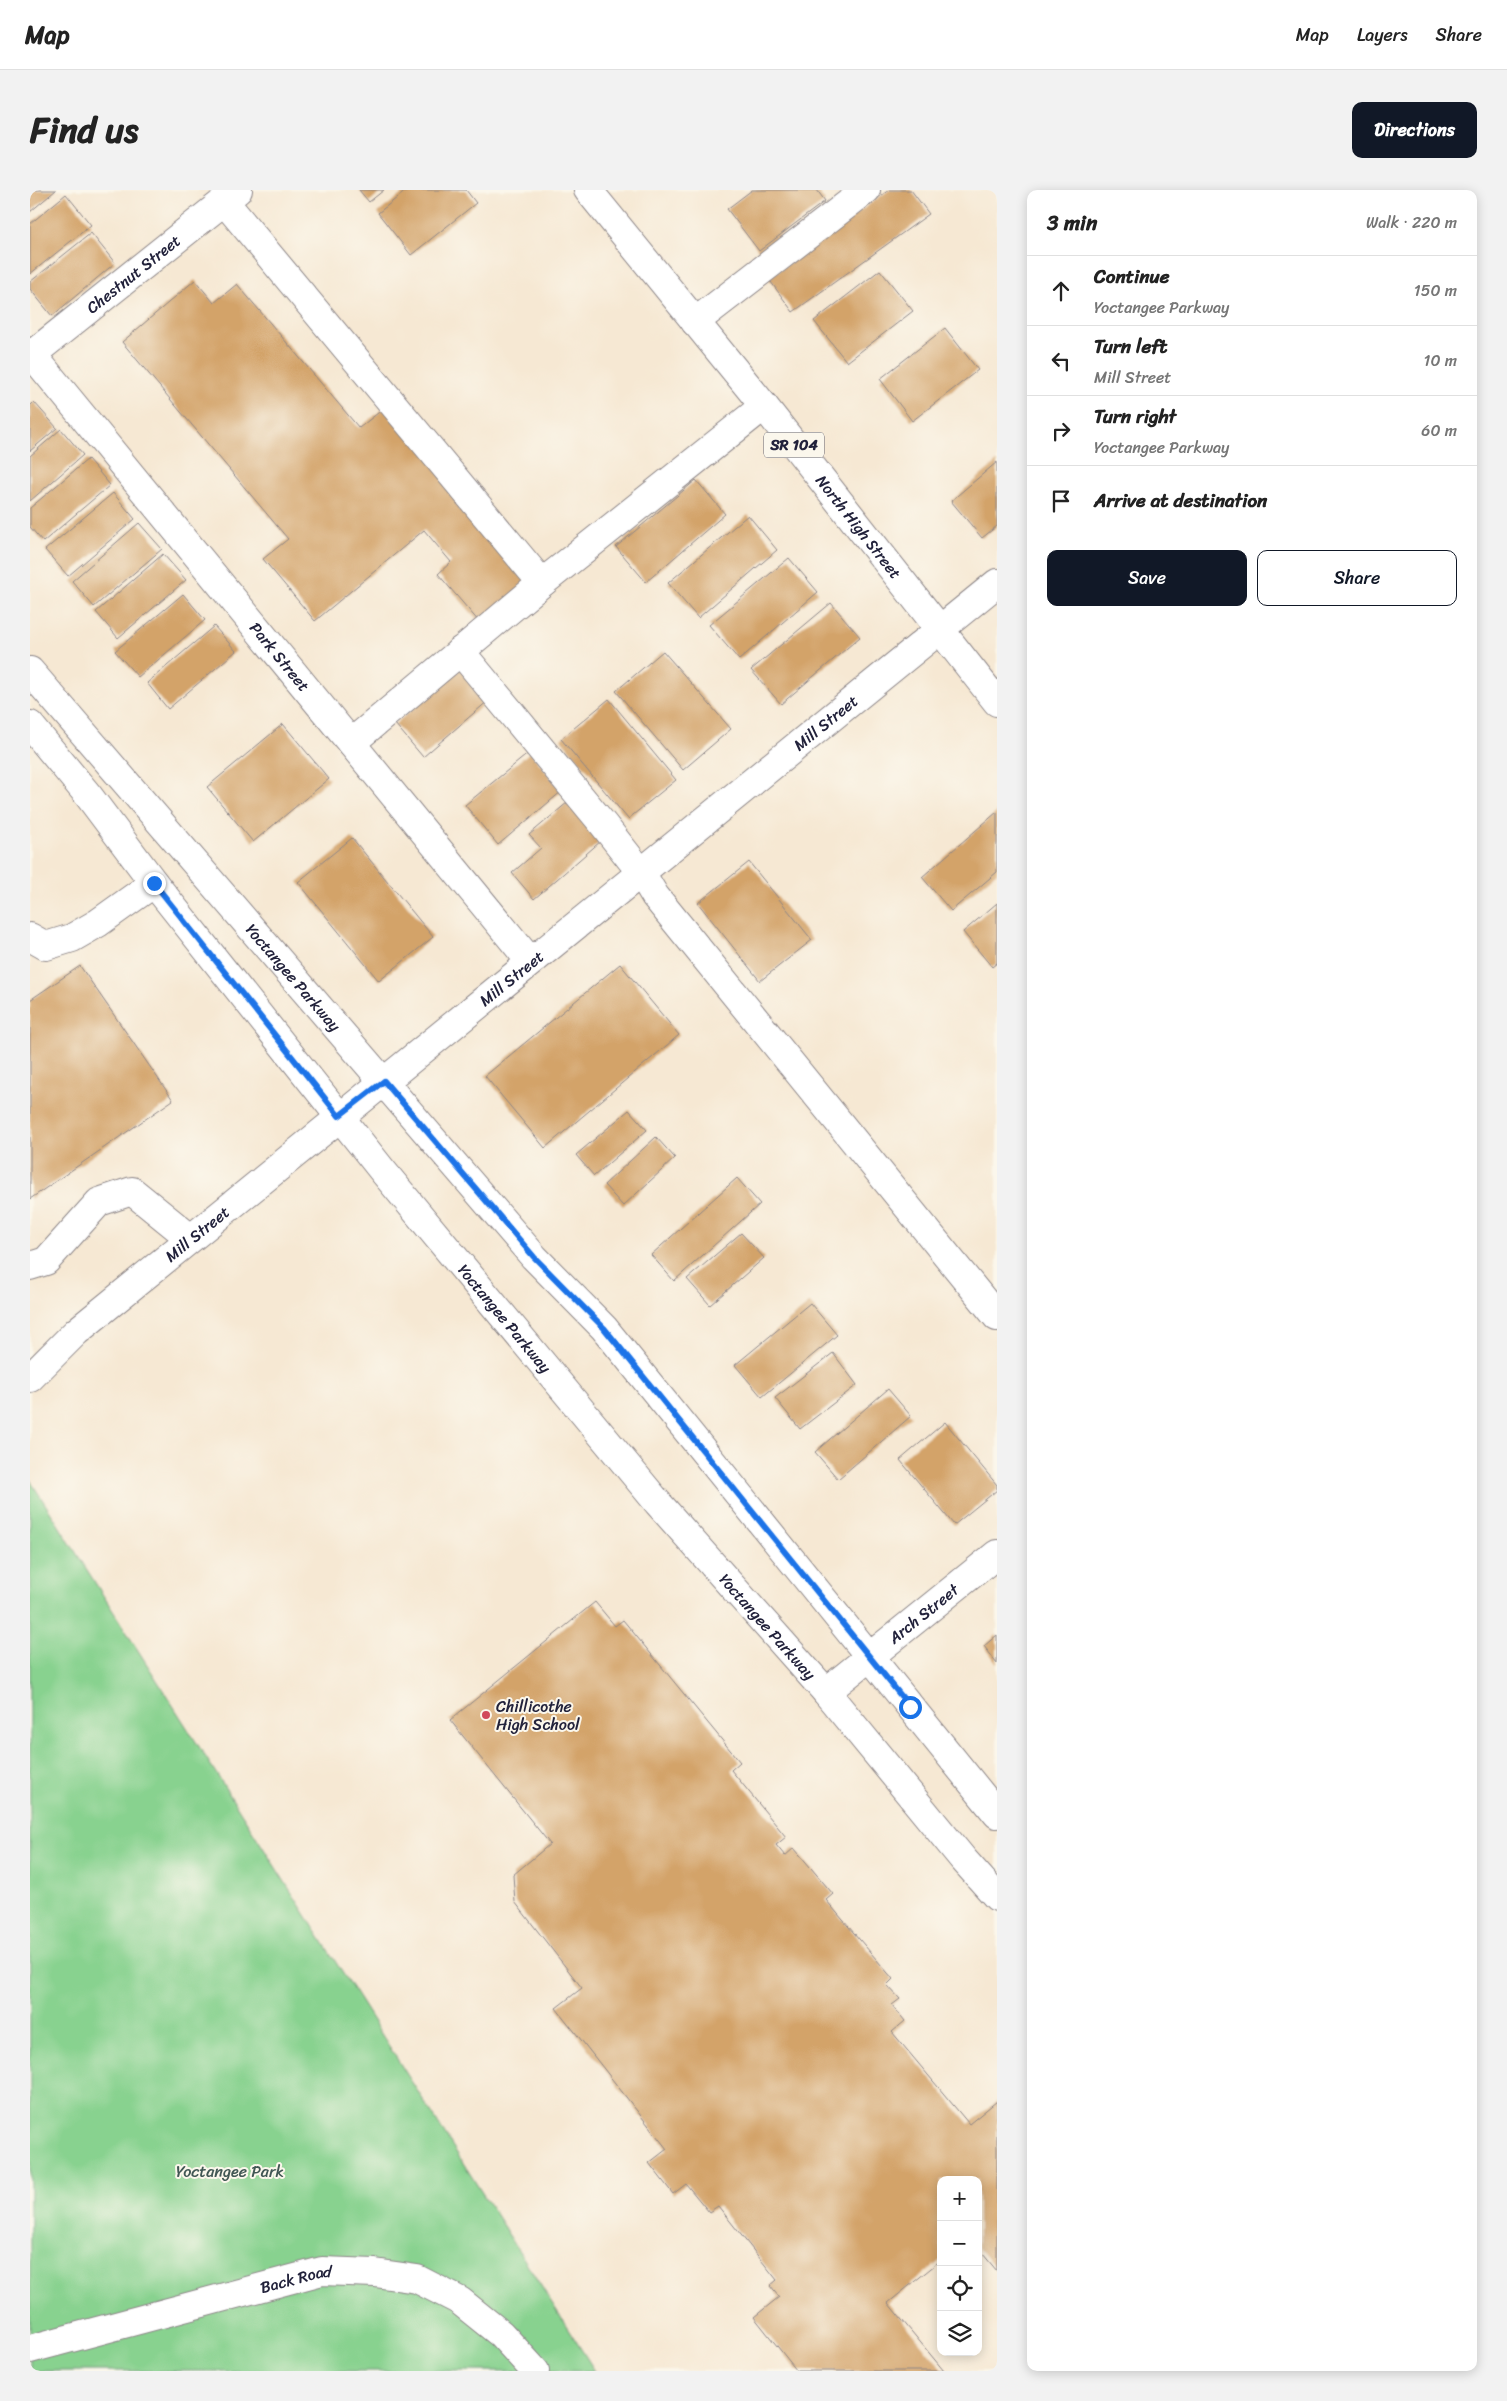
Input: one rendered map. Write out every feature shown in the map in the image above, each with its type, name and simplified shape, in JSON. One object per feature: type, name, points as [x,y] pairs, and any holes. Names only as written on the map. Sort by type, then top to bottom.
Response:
[{"type":"street","name":"North High Street","points":[[588,190],[764,406],[997,702]]},
{"type":"street","points":[[695,322],[866,190]]},
{"type":"street","points":[[231,195],[542,583]]},
{"type":"street","name":"Chestnut Street","points":[[31,354],[231,195]]},
{"type":"street","name":"Park Street","points":[[31,354],[530,961]]},
{"type":"street","points":[[351,743],[542,583],[764,406]]},
{"type":"street","name":"Mill Street","points":[[30,1378],[76,1332],[190,1238],[997,582]]},
{"type":"street","points":[[460,652],[640,871],[655,896],[997,1317]]},
{"type":"street","name":"Yoctangee Parkway","points":[[30,672],[534,1257],[604,1328],[997,1814]]},
{"type":"street","name":"Yoctangee Parkway","points":[[30,725],[88,794],[154,883],[339,1116],[658,1503],[826,1692],[963,1859],[997,1897]]},
{"type":"street","points":[[30,937],[46,946],[72,938],[98,923],[154,883]]},
{"type":"street","points":[[30,1266],[46,1261],[99,1202],[132,1191],[190,1238]]},
{"type":"street","name":"Arch Street","points":[[826,1692],[997,1554]]},
{"type":"street","name":"Back Road","points":[[30,2349],[322,2270],[375,2272],[416,2279],[460,2302],[501,2334],[535,2371]]},
{"type":"green space","name":"Yoctangee Park","points":[[30,1480],[595,2371],[30,2371]]},
{"type":"building","points":[[30,190],[56,190],[30,212]]},
{"type":"building","points":[[359,190],[384,190],[369,202]]},
{"type":"building","points":[[407,190],[466,190],[476,203],[411,255],[378,213]]},
{"type":"building","points":[[752,190],[817,190],[825,201],[759,251],[727,209]]},
{"type":"building","points":[[889,190],[911,190],[929,214],[793,312],[768,278]]},
{"type":"building","points":[[66,194],[91,225],[30,274],[30,224]]},
{"type":"building","points":[[91,233],[115,263],[52,316],[30,289],[30,282]]},
{"type":"building","points":[[880,270],[913,311],[847,362],[814,321]]},
{"type":"building","points":[[195,280],[214,303],[237,284],[359,428],[388,405],[534,578],[480,623],[438,574],[451,562],[424,530],[315,621],[263,559],[288,539],[122,342]]},
{"type":"building","points":[[945,328],[978,370],[912,421],[880,379]]},
{"type":"building","points":[[34,402],[57,428],[30,451],[30,406]]},
{"type":"building","points":[[61,429],[83,455],[30,501],[30,456]]},
{"type":"building","points":[[88,459],[110,485],[43,542],[30,527],[30,508]]},
{"type":"building","points":[[997,462],[997,526],[982,538],[951,501]]},
{"type":"building","points":[[696,480],[725,514],[646,582],[616,547]]},
{"type":"building","points":[[113,493],[135,519],[68,576],[45,550]]},
{"type":"building","points":[[748,515],[777,550],[698,618],[668,583]]},
{"type":"building","points":[[139,523],[162,549],[94,607],[72,581]]},
{"type":"building","points":[[163,554],[186,580],[118,638],[96,612]]},
{"type":"building","points":[[789,558],[818,592],[739,660],[709,625]]},
{"type":"building","points":[[183,594],[205,620],[138,677],[115,651]]},
{"type":"building","points":[[831,603],[860,637],[781,704],[751,670]]},
{"type":"building","points":[[214,626],[236,651],[168,709],[147,683]]},
{"type":"building","points":[[663,651],[731,729],[683,770],[616,691]]},
{"type":"building","points":[[461,668],[489,700],[423,757],[395,724]]},
{"type":"building","points":[[609,699],[676,780],[628,819],[561,739]]},
{"type":"building","points":[[283,724],[329,779],[253,842],[207,787]]},
{"type":"building","points":[[530,752],[562,791],[498,845],[465,805]]},
{"type":"building","points":[[568,802],[601,841],[534,899],[512,873],[541,848],[529,835]]},
{"type":"building","points":[[997,812],[997,872],[951,911],[922,877]]},
{"type":"building","points":[[352,838],[433,937],[379,981],[298,882]]},
{"type":"building","points":[[749,862],[812,940],[760,981],[698,903]]},
{"type":"building","points":[[997,903],[997,963],[992,967],[963,932]]},
{"type":"building","points":[[620,964],[679,1035],[545,1148],[485,1076]]},
{"type":"building","points":[[80,966],[173,1100],[30,1199],[30,1000]]},
{"type":"building","points":[[629,1110],[647,1130],[594,1176],[576,1155]]},
{"type":"building","points":[[656,1137],[675,1158],[623,1206],[604,1185]]},
{"type":"building","points":[[737,1178],[760,1204],[674,1281],[651,1255]]},
{"type":"building","points":[[741,1233],[764,1258],[710,1305],[687,1279]]},
{"type":"building","points":[[810,1303],[837,1335],[762,1397],[735,1365]]},
{"type":"building","points":[[833,1353],[857,1385],[800,1429],[775,1398]]},
{"type":"building","points":[[888,1389],[911,1416],[838,1479],[815,1452]]},
{"type":"building","points":[[945,1422],[997,1485],[997,1490],[954,1525],[900,1460]]},
{"type":"building","points":[[595,1602],[615,1626],[623,1620],[740,1762],[731,1770],[786,1837],[776,1845],[785,1856],[794,1848],[833,1894],[826,1900],[893,1979],[887,1985],[900,1999],[892,2005],[905,2021],[892,2032],[969,2124],[997,2101],[997,2271],[982,2253],[982,2176],[937,2176],[937,2263],[888,2303],[944,2371],[797,2371],[754,2317],[779,2297],[770,2286],[777,2280],[718,2206],[709,2212],[686,2184],[673,2194],[649,2163],[667,2149],[556,2008],[582,1988],[515,1902],[513,1875],[550,1844],[450,1720]]},
{"type":"building","points":[[997,1635],[997,1663],[984,1646]]},
{"type":"place","name":"Chillicothe High School","points":[[486,1715]]},
{"type":"route","points":[[154,883],[339,1116],[384,1081],[534,1257],[604,1328],[870,1655],[910,1707]]}]
